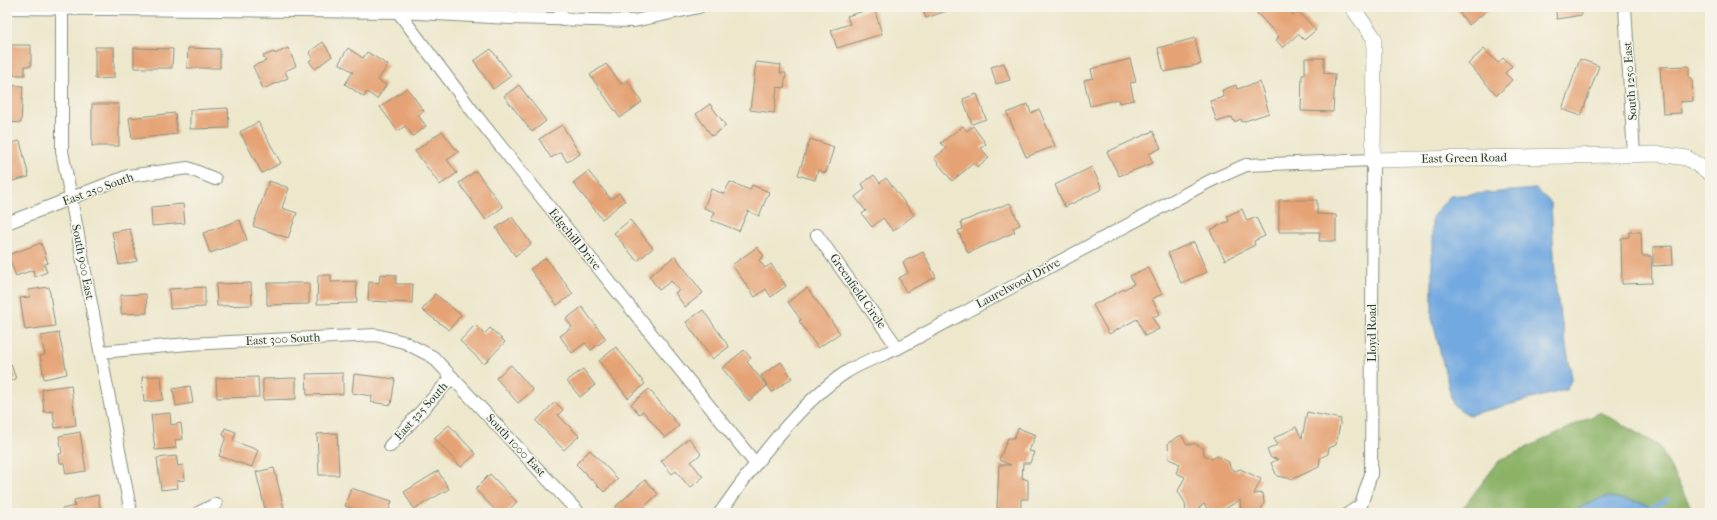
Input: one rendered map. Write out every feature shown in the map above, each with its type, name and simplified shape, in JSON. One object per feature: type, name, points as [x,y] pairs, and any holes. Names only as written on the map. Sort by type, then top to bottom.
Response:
[{"type":"street","points":[[559,7],[563,20]]},
{"type":"street","points":[[7,8],[396,10],[563,20],[634,20],[700,7]]},
{"type":"street","points":[[1352,7],[1374,38],[1373,160]]},
{"type":"street","name":"South 1250 East","points":[[1625,7],[1634,155]]},
{"type":"street","name":"South 900 East","points":[[62,9],[62,151],[131,513]]},
{"type":"street","name":"Edgehill Drive","points":[[396,10],[474,114],[755,463]]},
{"type":"street","name":"East Green Road","points":[[1373,160],[1660,154],[1687,158],[1710,173]]},
{"type":"street","name":"Laurelwood Drive","points":[[720,513],[755,463],[816,397],[848,371],[898,348],[1210,181],[1246,165],[1373,160]]},
{"type":"street","name":"Lloyd Road","points":[[1349,513],[1361,505],[1371,474],[1373,160]]},
{"type":"street","name":"East 250 South","points":[[7,223],[128,176],[188,168],[214,179]]},
{"type":"street","name":"Greenfield Circle","points":[[817,234],[898,348]]},
{"type":"street","name":"East 300 South","points":[[101,352],[188,344],[376,335],[404,342],[433,357],[452,377]]},
{"type":"street","name":"East 325 South","points":[[390,446],[452,377]]},
{"type":"street","name":"South 1000 East","points":[[452,377],[579,513]]},
{"type":"street","points":[[198,513],[216,504]]},
{"type":"green space","points":[[1601,412],[1659,446],[1694,513],[1459,513],[1499,461]]},
{"type":"water","points":[[1536,189],[1551,203],[1556,290],[1572,378],[1566,390],[1469,415],[1453,405],[1432,318],[1432,217],[1450,196]]},
{"type":"water","points":[[1610,497],[1642,503],[1663,513],[1569,513],[1598,499]]},
{"type":"building","points":[[922,7],[958,7],[926,18]]},
{"type":"building","points":[[1264,7],[1285,7],[1293,15],[1297,10],[1316,30],[1304,40],[1298,34],[1283,48],[1276,40],[1279,37],[1257,13]]},
{"type":"building","points":[[1455,7],[1487,7],[1489,9],[1469,25]]},
{"type":"building","points":[[1555,7],[1581,7],[1582,15],[1557,19]]},
{"type":"building","points":[[874,8],[882,34],[837,48],[831,30],[850,24],[847,16]]},
{"type":"building","points":[[1195,38],[1201,64],[1164,72],[1158,48]]},
{"type":"building","points":[[323,42],[332,56],[315,69],[309,61],[313,58],[309,52]]},
{"type":"building","points":[[7,45],[31,45],[31,66],[25,66],[25,75],[7,75]]},
{"type":"building","points":[[95,47],[114,47],[114,78],[95,79]]},
{"type":"building","points":[[134,48],[173,49],[172,68],[134,68]]},
{"type":"building","points":[[188,48],[220,49],[220,68],[187,68]]},
{"type":"building","points":[[288,48],[296,66],[285,71],[288,78],[263,89],[253,66],[266,61],[263,56],[274,52],[275,54]]},
{"type":"building","points":[[348,48],[363,58],[367,52],[388,65],[378,80],[386,85],[377,99],[367,92],[364,97],[345,84],[353,72],[339,63]]},
{"type":"building","points":[[491,49],[511,76],[493,89],[474,61]]},
{"type":"building","points":[[1484,49],[1498,63],[1503,58],[1512,66],[1505,73],[1512,80],[1497,95],[1468,64]]},
{"type":"building","points":[[1305,58],[1324,58],[1324,73],[1335,74],[1333,112],[1301,111],[1302,75],[1305,75]]},
{"type":"building","points":[[1130,59],[1136,82],[1130,83],[1134,100],[1119,103],[1118,99],[1090,106],[1084,80],[1093,78],[1091,69]]},
{"type":"building","points":[[1580,59],[1599,66],[1581,116],[1562,109]]},
{"type":"building","points":[[756,62],[781,65],[780,73],[786,73],[784,88],[777,87],[774,113],[750,110]]},
{"type":"building","points":[[1004,63],[1010,80],[996,84],[991,67]]},
{"type":"building","points":[[606,64],[621,84],[627,80],[642,102],[620,118],[590,75]]},
{"type":"building","points":[[1689,66],[1689,78],[1692,78],[1693,101],[1680,102],[1681,113],[1663,114],[1660,67]]},
{"type":"building","points":[[1260,82],[1269,113],[1242,122],[1241,119],[1234,122],[1232,117],[1217,122],[1210,101],[1224,97],[1222,90],[1236,85],[1237,89]]},
{"type":"building","points":[[7,85],[23,86],[21,123],[9,122],[9,129],[7,129]]},
{"type":"building","points":[[519,85],[546,121],[532,132],[504,96]]},
{"type":"building","points":[[407,88],[424,111],[418,115],[426,126],[413,136],[405,126],[398,131],[380,107]]},
{"type":"building","points":[[977,94],[986,119],[972,124],[963,99]]},
{"type":"building","points":[[92,104],[119,104],[119,146],[92,146]]},
{"type":"building","points":[[710,104],[726,126],[712,136],[696,114]]},
{"type":"building","points":[[1028,104],[1031,113],[1039,109],[1055,146],[1026,157],[1007,113]]},
{"type":"building","points":[[228,108],[229,128],[190,129],[190,110]]},
{"type":"building","points":[[175,113],[177,134],[132,139],[129,118]]},
{"type":"building","points":[[258,122],[281,163],[262,173],[240,132]]},
{"type":"building","points":[[562,125],[580,154],[567,162],[561,152],[551,158],[539,139]]},
{"type":"building","points":[[963,126],[967,131],[973,126],[986,144],[981,148],[989,158],[977,167],[974,163],[952,181],[934,158],[946,149],[941,143]]},
{"type":"building","points":[[442,131],[458,152],[447,160],[457,173],[440,185],[415,151]]},
{"type":"building","points":[[1153,131],[1161,148],[1149,154],[1153,163],[1119,176],[1107,152]]},
{"type":"building","points":[[810,139],[834,147],[826,173],[818,170],[815,180],[798,175]]},
{"type":"building","points":[[20,141],[29,177],[8,182],[7,144]]},
{"type":"building","points":[[1092,167],[1102,189],[1065,207],[1055,185]]},
{"type":"building","points":[[476,171],[503,207],[486,220],[459,183]]},
{"type":"building","points":[[588,171],[611,199],[619,193],[625,201],[602,219],[573,183]]},
{"type":"building","points":[[874,175],[880,183],[886,178],[914,215],[893,231],[883,218],[872,227],[862,214],[866,211],[855,197],[865,189],[862,184]]},
{"type":"building","points":[[269,181],[289,188],[282,208],[297,213],[288,238],[253,226]]},
{"type":"building","points":[[730,182],[750,190],[752,185],[769,192],[759,216],[748,211],[739,231],[711,220],[715,212],[704,208],[711,189],[724,194]]},
{"type":"building","points":[[1279,200],[1317,200],[1317,214],[1336,215],[1336,241],[1319,241],[1320,232],[1279,232]]},
{"type":"building","points":[[1010,203],[1020,225],[1013,228],[1015,232],[968,253],[958,231],[963,229],[961,222]]},
{"type":"building","points":[[183,204],[185,223],[152,226],[151,207]]},
{"type":"building","points":[[1242,209],[1247,221],[1256,217],[1265,236],[1254,241],[1255,245],[1225,260],[1210,230],[1229,221],[1227,216]]},
{"type":"building","points":[[512,217],[531,244],[515,256],[496,228]]},
{"type":"building","points":[[240,220],[247,240],[210,253],[203,233]]},
{"type":"building","points":[[630,220],[653,248],[637,261],[614,233]]},
{"type":"building","points":[[130,229],[137,261],[119,265],[112,232]]},
{"type":"building","points":[[1629,232],[1641,232],[1642,256],[1651,256],[1652,283],[1622,284],[1621,238],[1629,237]]},
{"type":"building","points":[[1194,242],[1207,272],[1181,283],[1168,253]]},
{"type":"building","points":[[41,243],[48,263],[44,264],[47,272],[35,277],[33,270],[16,276],[8,255]]},
{"type":"building","points":[[1672,246],[1673,265],[1653,266],[1653,247]]},
{"type":"building","points":[[757,247],[764,256],[759,260],[765,268],[771,264],[786,286],[771,297],[766,289],[755,297],[732,265]]},
{"type":"building","points":[[923,252],[936,277],[906,292],[899,278],[908,273],[903,262]]},
{"type":"building","points":[[675,256],[703,293],[685,307],[675,293],[679,290],[671,281],[659,290],[649,276]]},
{"type":"building","points":[[546,258],[573,294],[557,305],[530,269]]},
{"type":"building","points":[[1148,267],[1162,294],[1152,299],[1160,314],[1152,317],[1159,329],[1145,336],[1137,319],[1109,334],[1093,305],[1134,284],[1130,276]]},
{"type":"building","points":[[380,274],[396,275],[396,284],[413,284],[412,303],[368,301],[369,282],[379,283]]},
{"type":"building","points":[[318,275],[331,275],[331,282],[356,281],[357,303],[317,304]]},
{"type":"building","points":[[251,283],[252,305],[217,306],[216,284]]},
{"type":"building","points":[[267,283],[309,283],[309,304],[267,305]]},
{"type":"building","points":[[49,287],[55,326],[25,330],[20,298],[30,297],[29,290]]},
{"type":"building","points":[[205,287],[205,307],[170,309],[169,289]]},
{"type":"building","points":[[807,288],[840,333],[818,348],[788,302]]},
{"type":"building","points":[[146,294],[147,313],[121,314],[121,295]]},
{"type":"building","points":[[435,294],[461,315],[449,330],[422,310]]},
{"type":"building","points":[[582,307],[606,339],[591,350],[585,343],[572,353],[560,336],[572,327],[566,319]]},
{"type":"building","points":[[703,310],[729,347],[712,359],[686,322]]},
{"type":"building","points":[[475,325],[484,334],[490,328],[505,342],[484,364],[460,341]]},
{"type":"building","points":[[59,333],[67,374],[44,379],[40,356],[45,355],[41,336]]},
{"type":"building","points":[[616,347],[645,384],[628,398],[599,361]]},
{"type":"building","points":[[744,350],[751,358],[747,362],[767,386],[749,401],[722,368]]},
{"type":"building","points":[[781,362],[792,378],[772,392],[761,376]]},
{"type":"building","points":[[11,364],[16,379],[7,382],[7,365]]},
{"type":"building","points":[[511,365],[533,390],[518,403],[496,378]]},
{"type":"building","points":[[583,369],[595,385],[580,397],[567,381]]},
{"type":"building","points":[[343,373],[343,394],[307,395],[306,374]]},
{"type":"building","points":[[354,374],[395,379],[391,405],[371,402],[372,396],[352,393]]},
{"type":"building","points":[[161,376],[163,400],[144,402],[142,377]]},
{"type":"building","points":[[258,377],[259,397],[217,398],[216,378]]},
{"type":"building","points":[[296,378],[296,399],[263,400],[263,379]]},
{"type":"building","points":[[71,385],[76,425],[55,428],[53,411],[44,412],[42,389]]},
{"type":"building","points":[[190,386],[193,403],[176,406],[173,389]]},
{"type":"building","points":[[649,389],[679,426],[665,438],[643,411],[639,414],[631,404]]},
{"type":"building","points":[[555,402],[563,410],[558,415],[579,436],[564,450],[536,421]]},
{"type":"building","points":[[1307,412],[1341,419],[1336,445],[1329,448],[1328,454],[1320,458],[1319,467],[1293,479],[1277,476],[1271,463],[1278,459],[1271,458],[1267,450],[1277,445],[1274,438],[1296,427],[1302,438]]},
{"type":"building","points":[[170,413],[171,425],[181,423],[183,439],[175,440],[176,448],[155,450],[151,415]]},
{"type":"building","points":[[449,425],[476,454],[461,467],[434,438]]},
{"type":"building","points":[[225,428],[236,432],[233,441],[258,450],[252,467],[219,456],[226,437],[223,435]]},
{"type":"building","points":[[1018,428],[1036,435],[1029,451],[1034,452],[1030,463],[1023,463],[1022,478],[1028,480],[1028,499],[1021,499],[1021,513],[1004,513],[1005,511],[997,508],[999,465],[1011,465],[999,460],[1008,438],[1014,438]]},
{"type":"building","points":[[80,432],[86,471],[66,474],[64,463],[60,463],[59,454],[62,453],[59,436]]},
{"type":"building","points":[[337,433],[339,475],[319,475],[317,434]]},
{"type":"building","points":[[1181,435],[1187,444],[1195,444],[1203,448],[1204,455],[1212,459],[1217,456],[1229,462],[1230,468],[1236,471],[1240,469],[1261,479],[1254,494],[1263,493],[1264,503],[1260,513],[1241,513],[1240,500],[1218,513],[1210,513],[1204,504],[1199,508],[1202,513],[1186,513],[1185,503],[1178,491],[1185,477],[1176,473],[1180,464],[1169,459],[1168,443]]},
{"type":"building","points":[[689,438],[701,454],[691,462],[703,477],[690,488],[676,471],[672,474],[661,461]]},
{"type":"building","points":[[590,450],[618,479],[604,492],[576,464]]},
{"type":"building","points":[[176,456],[178,466],[183,465],[185,480],[177,481],[178,488],[161,490],[157,458]]},
{"type":"building","points":[[274,468],[284,508],[266,513],[256,472]]},
{"type":"building","points":[[438,471],[449,489],[414,509],[404,492]]},
{"type":"building","points":[[490,474],[517,502],[505,513],[498,513],[475,489]]},
{"type":"building","points":[[645,480],[658,494],[638,513],[621,513],[615,507]]},
{"type":"building","points":[[351,488],[392,501],[388,513],[366,513],[345,506]]},
{"type":"building","points":[[98,495],[101,513],[62,513],[62,509],[75,506],[74,500]]},
{"type":"waterway","points":[[1641,513],[1668,499]]}]
